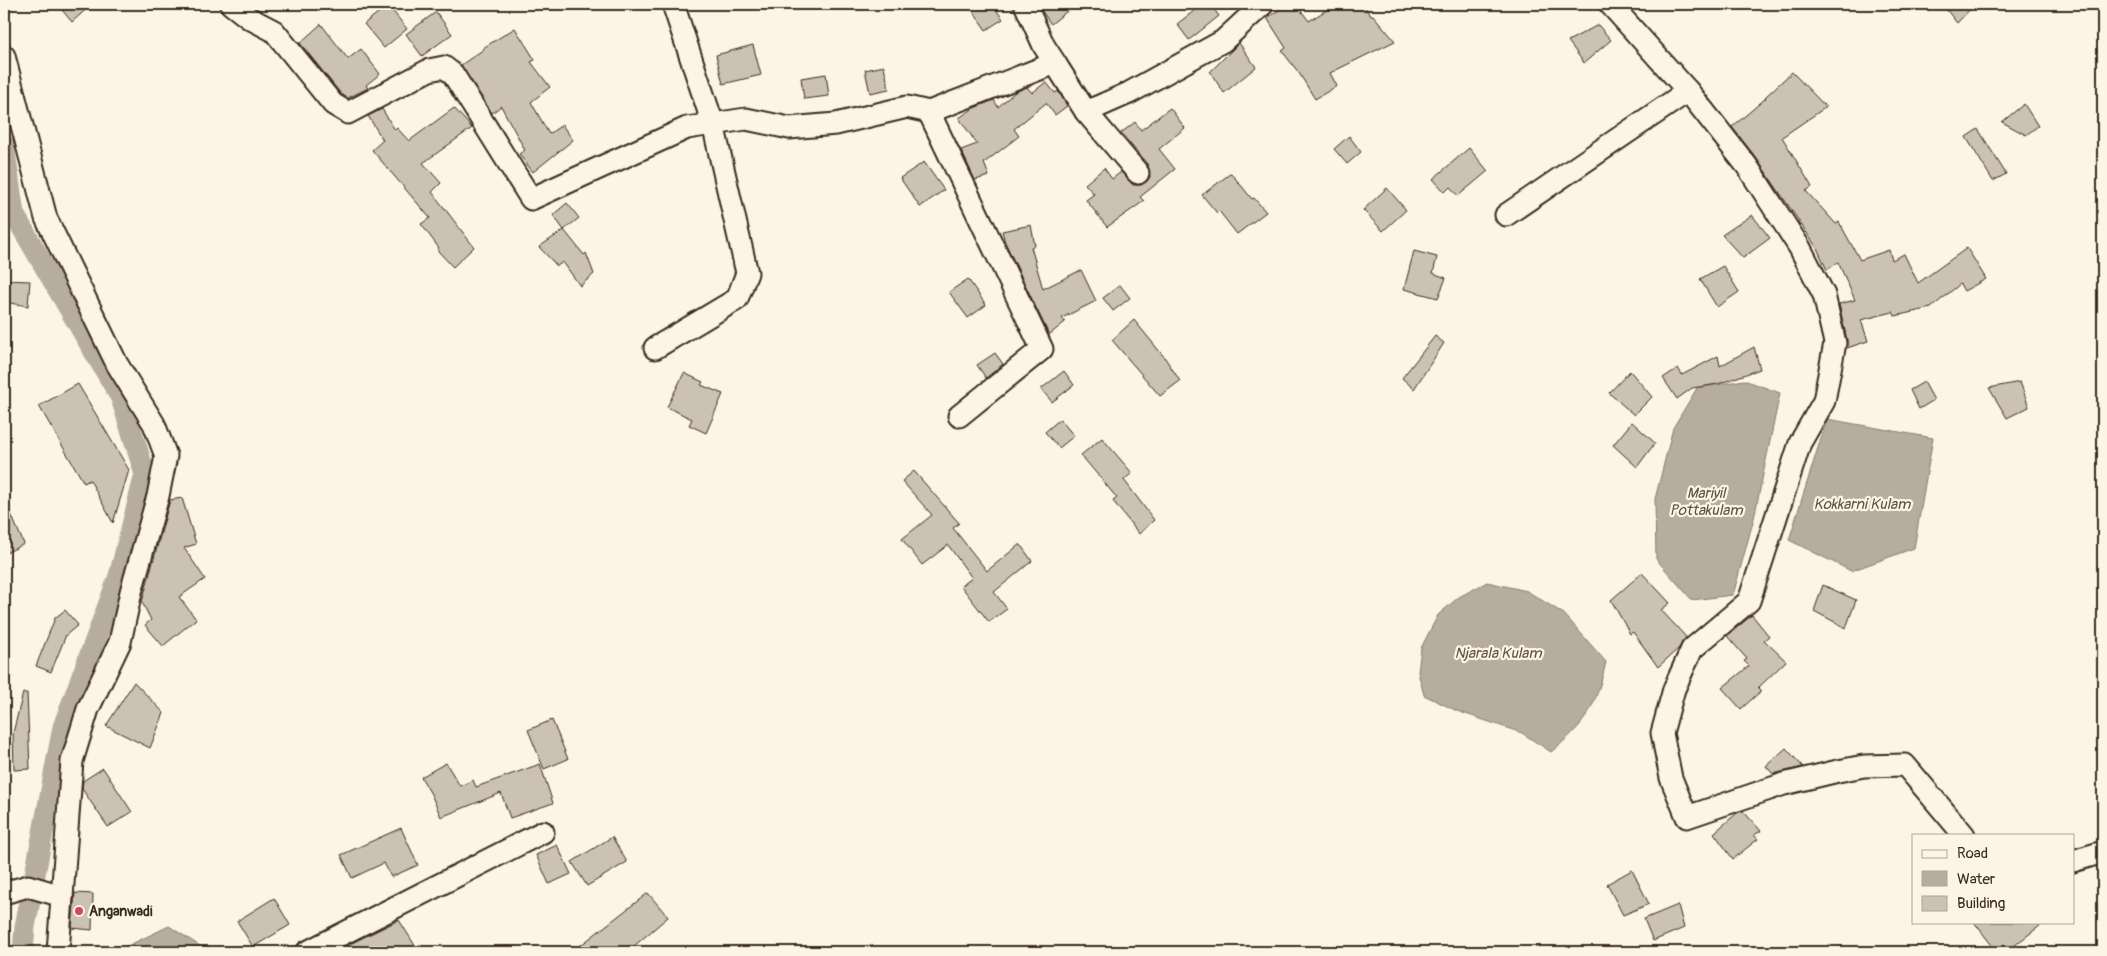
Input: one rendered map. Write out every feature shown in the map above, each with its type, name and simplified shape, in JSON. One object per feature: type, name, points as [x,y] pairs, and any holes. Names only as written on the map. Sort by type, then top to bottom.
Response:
[{"type":"street","points":[[231,4],[249,18],[274,31],[333,104],[348,114],[429,70],[444,67],[453,74],[531,199],[687,128],[746,119],[789,128],[836,124],[907,108],[929,112],[1055,63]]},
{"type":"street","points":[[655,348],[737,299],[747,273],[713,124],[673,4]]},
{"type":"street","points":[[1025,4],[1044,46],[1086,112],[1138,172]]},
{"type":"street","points":[[1086,112],[1129,92],[1223,41],[1264,4]]},
{"type":"street","points":[[1610,4],[1688,91],[1747,166],[1800,248],[1824,295],[1835,343],[1824,401],[1800,443],[1750,601],[1692,650],[1674,689],[1662,733],[1671,778],[1688,818],[1784,784],[1864,766],[1905,765],[1963,834]]},
{"type":"street","points":[[4,56],[46,218],[117,364],[154,424],[166,456],[158,496],[131,592],[120,642],[88,709],[72,761],[58,952]]},
{"type":"street","points":[[1506,215],[1688,91]]},
{"type":"street","points":[[929,112],[1042,349],[959,416]]},
{"type":"street","points":[[307,952],[543,832]]},
{"type":"street","points":[[2074,861],[2103,852]]},
{"type":"street","points":[[4,893],[28,886],[62,896]]},
{"type":"water","name":"Mariyil Pottakulam","points":[[1744,380],[1780,393],[1754,518],[1733,595],[1692,600],[1656,559],[1655,499],[1673,428],[1697,388]]},
{"type":"water","name":"Kokkarni Kulam","points":[[1827,419],[1933,438],[1914,548],[1851,571],[1789,540]]},
{"type":"water","name":"Njarala Kulam","points":[[1487,582],[1527,591],[1564,614],[1606,662],[1594,703],[1588,713],[1574,732],[1551,752],[1522,733],[1457,711],[1424,695],[1418,672],[1421,648],[1438,615],[1459,597]]},
{"type":"water","points":[[169,926],[209,952],[115,952]]},
{"type":"building","points":[[57,4],[92,4],[72,22]]},
{"type":"building","points":[[968,4],[992,4],[1003,19],[986,30]]},
{"type":"building","points":[[1049,4],[1076,4],[1051,24],[1041,10]]},
{"type":"building","points":[[1203,4],[1210,4],[1219,16],[1189,40],[1177,24]]},
{"type":"building","points":[[1288,4],[1296,4],[1309,21],[1336,4],[1363,4],[1371,16],[1373,15],[1395,41],[1330,73],[1337,86],[1315,99],[1299,73],[1282,51],[1286,48],[1267,18]]},
{"type":"building","points":[[1942,4],[1975,4],[1957,23]]},
{"type":"building","points":[[388,5],[407,29],[384,48],[364,24]]},
{"type":"building","points":[[436,12],[452,34],[422,56],[406,34]]},
{"type":"building","points":[[321,24],[348,59],[361,49],[380,74],[366,85],[368,88],[348,98],[341,94],[300,43]]},
{"type":"building","points":[[1598,25],[1611,40],[1584,63],[1568,41]]},
{"type":"building","points":[[515,28],[535,60],[531,62],[550,87],[531,102],[549,134],[562,125],[573,140],[533,172],[519,154],[525,150],[501,106],[492,113],[461,65],[483,48]]},
{"type":"building","points":[[1239,43],[1256,67],[1224,93],[1210,72]]},
{"type":"building","points":[[753,45],[761,75],[723,84],[716,55]]},
{"type":"building","points":[[884,66],[889,89],[870,93],[865,70]]},
{"type":"building","points":[[1792,72],[1826,107],[1782,137],[1812,187],[1806,191],[1836,224],[1839,222],[1860,260],[1889,250],[1892,260],[1904,254],[1918,283],[1967,248],[1986,279],[1964,291],[1960,284],[1931,308],[1895,316],[1893,312],[1861,320],[1868,341],[1847,348],[1839,304],[1855,300],[1838,262],[1827,270],[1817,248],[1757,159],[1732,127],[1766,98]]},
{"type":"building","points":[[826,74],[829,96],[804,99],[801,78]]},
{"type":"building","points":[[1046,82],[1055,93],[1058,91],[1067,106],[1055,115],[1046,103],[1014,129],[1019,136],[984,163],[989,176],[975,180],[961,150],[977,144],[959,118],[974,108],[994,100],[998,107],[1015,92],[1027,87],[1032,93]]},
{"type":"building","points":[[2024,104],[2038,126],[2026,135],[2002,122]]},
{"type":"building","points":[[454,108],[472,128],[423,163],[441,183],[432,192],[474,247],[453,267],[437,250],[439,248],[421,224],[430,218],[372,150],[383,140],[368,116],[382,109],[395,130],[397,128],[409,141]]},
{"type":"building","points":[[1170,108],[1185,128],[1159,149],[1175,169],[1140,197],[1144,201],[1107,227],[1086,200],[1094,194],[1085,184],[1104,168],[1112,179],[1121,172],[1133,185],[1141,185],[1146,182],[1150,177],[1148,165],[1121,133],[1135,122],[1141,130]]},
{"type":"building","points":[[1978,129],[2006,174],[1993,181],[1966,137]]},
{"type":"building","points":[[1349,136],[1361,152],[1347,164],[1334,149]]},
{"type":"building","points":[[1469,148],[1488,171],[1458,196],[1450,187],[1445,192],[1433,179]]},
{"type":"building","points":[[924,162],[944,190],[920,207],[900,178]]},
{"type":"building","points":[[1231,173],[1252,199],[1254,198],[1266,212],[1237,234],[1219,211],[1217,213],[1202,195]]},
{"type":"building","points":[[1387,188],[1406,210],[1383,231],[1363,210]]},
{"type":"building","points":[[567,203],[579,218],[564,230],[553,215]]},
{"type":"building","points":[[1752,215],[1770,238],[1743,258],[1722,235]]},
{"type":"building","points":[[1031,225],[1035,246],[1031,247],[1043,289],[1081,270],[1096,301],[1062,318],[1065,322],[1049,335],[1005,242],[1002,231]]},
{"type":"building","points":[[564,230],[584,255],[586,253],[594,274],[580,286],[563,262],[557,266],[539,247]]},
{"type":"building","points":[[1414,251],[1437,257],[1433,273],[1446,278],[1438,298],[1404,289]]},
{"type":"building","points":[[1723,266],[1739,292],[1717,307],[1700,279]]},
{"type":"building","points":[[968,279],[986,305],[968,318],[949,292]]},
{"type":"building","points":[[4,280],[30,281],[28,306],[4,302]]},
{"type":"building","points":[[1120,285],[1130,298],[1113,311],[1103,298]]},
{"type":"building","points":[[1134,320],[1165,358],[1180,381],[1160,396],[1112,340]]},
{"type":"building","points":[[1435,336],[1444,343],[1414,389],[1402,378]]},
{"type":"building","points":[[1754,347],[1760,369],[1718,384],[1692,388],[1677,399],[1663,378],[1678,368],[1682,375],[1718,356],[1720,366]]},
{"type":"building","points":[[995,353],[1003,364],[986,378],[977,365]]},
{"type":"building","points":[[1064,371],[1074,385],[1052,402],[1041,389]]},
{"type":"building","points":[[1630,371],[1652,397],[1634,415],[1609,393]]},
{"type":"building","points":[[684,373],[703,382],[701,385],[723,394],[706,433],[689,425],[692,419],[667,407]]},
{"type":"building","points":[[1924,382],[1934,400],[1919,409],[1910,390]]},
{"type":"building","points":[[2020,382],[2029,407],[2007,418],[1989,388]]},
{"type":"building","points":[[78,384],[129,470],[113,523],[90,480],[84,483],[39,406]]},
{"type":"building","points":[[1060,419],[1074,436],[1059,448],[1045,432]]},
{"type":"building","points":[[1632,422],[1655,443],[1637,467],[1613,445]]},
{"type":"building","points":[[1102,438],[1132,473],[1124,480],[1154,520],[1139,534],[1113,501],[1117,498],[1081,455]]},
{"type":"building","points":[[914,471],[959,523],[953,528],[987,571],[1020,544],[1032,561],[994,592],[1007,609],[989,622],[961,586],[972,578],[948,545],[922,565],[902,539],[932,515],[902,481]]},
{"type":"building","points":[[4,498],[24,544],[4,554]]},
{"type":"building","points":[[182,498],[196,544],[184,548],[205,579],[179,597],[196,619],[163,646],[145,625],[151,620],[142,602],[170,500]]},
{"type":"building","points":[[1642,573],[1670,603],[1661,610],[1686,637],[1679,648],[1658,667],[1633,632],[1630,634],[1611,600]]},
{"type":"building","points":[[1823,585],[1856,600],[1846,628],[1814,611]]},
{"type":"building","points":[[65,610],[78,625],[66,635],[51,672],[36,666],[55,618]]},
{"type":"building","points":[[1752,615],[1769,636],[1764,640],[1786,661],[1758,688],[1761,691],[1741,709],[1722,688],[1749,666],[1744,661],[1747,659],[1727,636]]},
{"type":"building","points":[[134,682],[164,713],[150,748],[106,726]]},
{"type":"building","points":[[23,693],[27,693],[30,769],[14,770],[13,733]]},
{"type":"building","points":[[552,720],[568,759],[544,769],[528,730]]},
{"type":"building","points":[[1786,748],[1803,767],[1773,774],[1766,766]]},
{"type":"building","points":[[446,763],[460,786],[473,780],[476,787],[540,764],[553,803],[510,818],[501,793],[441,817],[421,777]]},
{"type":"building","points":[[103,768],[132,812],[108,827],[82,789],[83,781]]},
{"type":"building","points":[[1743,811],[1761,831],[1754,835],[1758,839],[1733,859],[1714,833],[1737,813]]},
{"type":"building","points":[[401,828],[418,865],[391,877],[384,863],[352,878],[341,855]]},
{"type":"building","points":[[612,837],[627,862],[587,886],[572,862]]},
{"type":"building","points":[[557,845],[571,874],[549,884],[536,855]]},
{"type":"building","points":[[1632,870],[1649,904],[1623,915],[1607,884]]},
{"type":"building","name":"Anganwadi","points":[[75,893],[93,894],[92,930],[72,928]]},
{"type":"building","points":[[648,893],[668,917],[627,952],[572,952]]},
{"type":"building","points":[[274,898],[290,925],[253,947],[237,921]]},
{"type":"building","points":[[1678,905],[1684,928],[1653,941],[1644,919]]},
{"type":"building","points":[[399,920],[419,952],[334,952],[364,937]]},
{"type":"building","points":[[1976,924],[2042,924],[2006,952],[1997,952]]},
{"type":"waterway","points":[[4,145],[14,214],[121,398],[145,474],[119,576],[63,727],[25,927],[23,952]]},
{"type":"place","name":"Anganwadi","points":[[79,911]]}]
